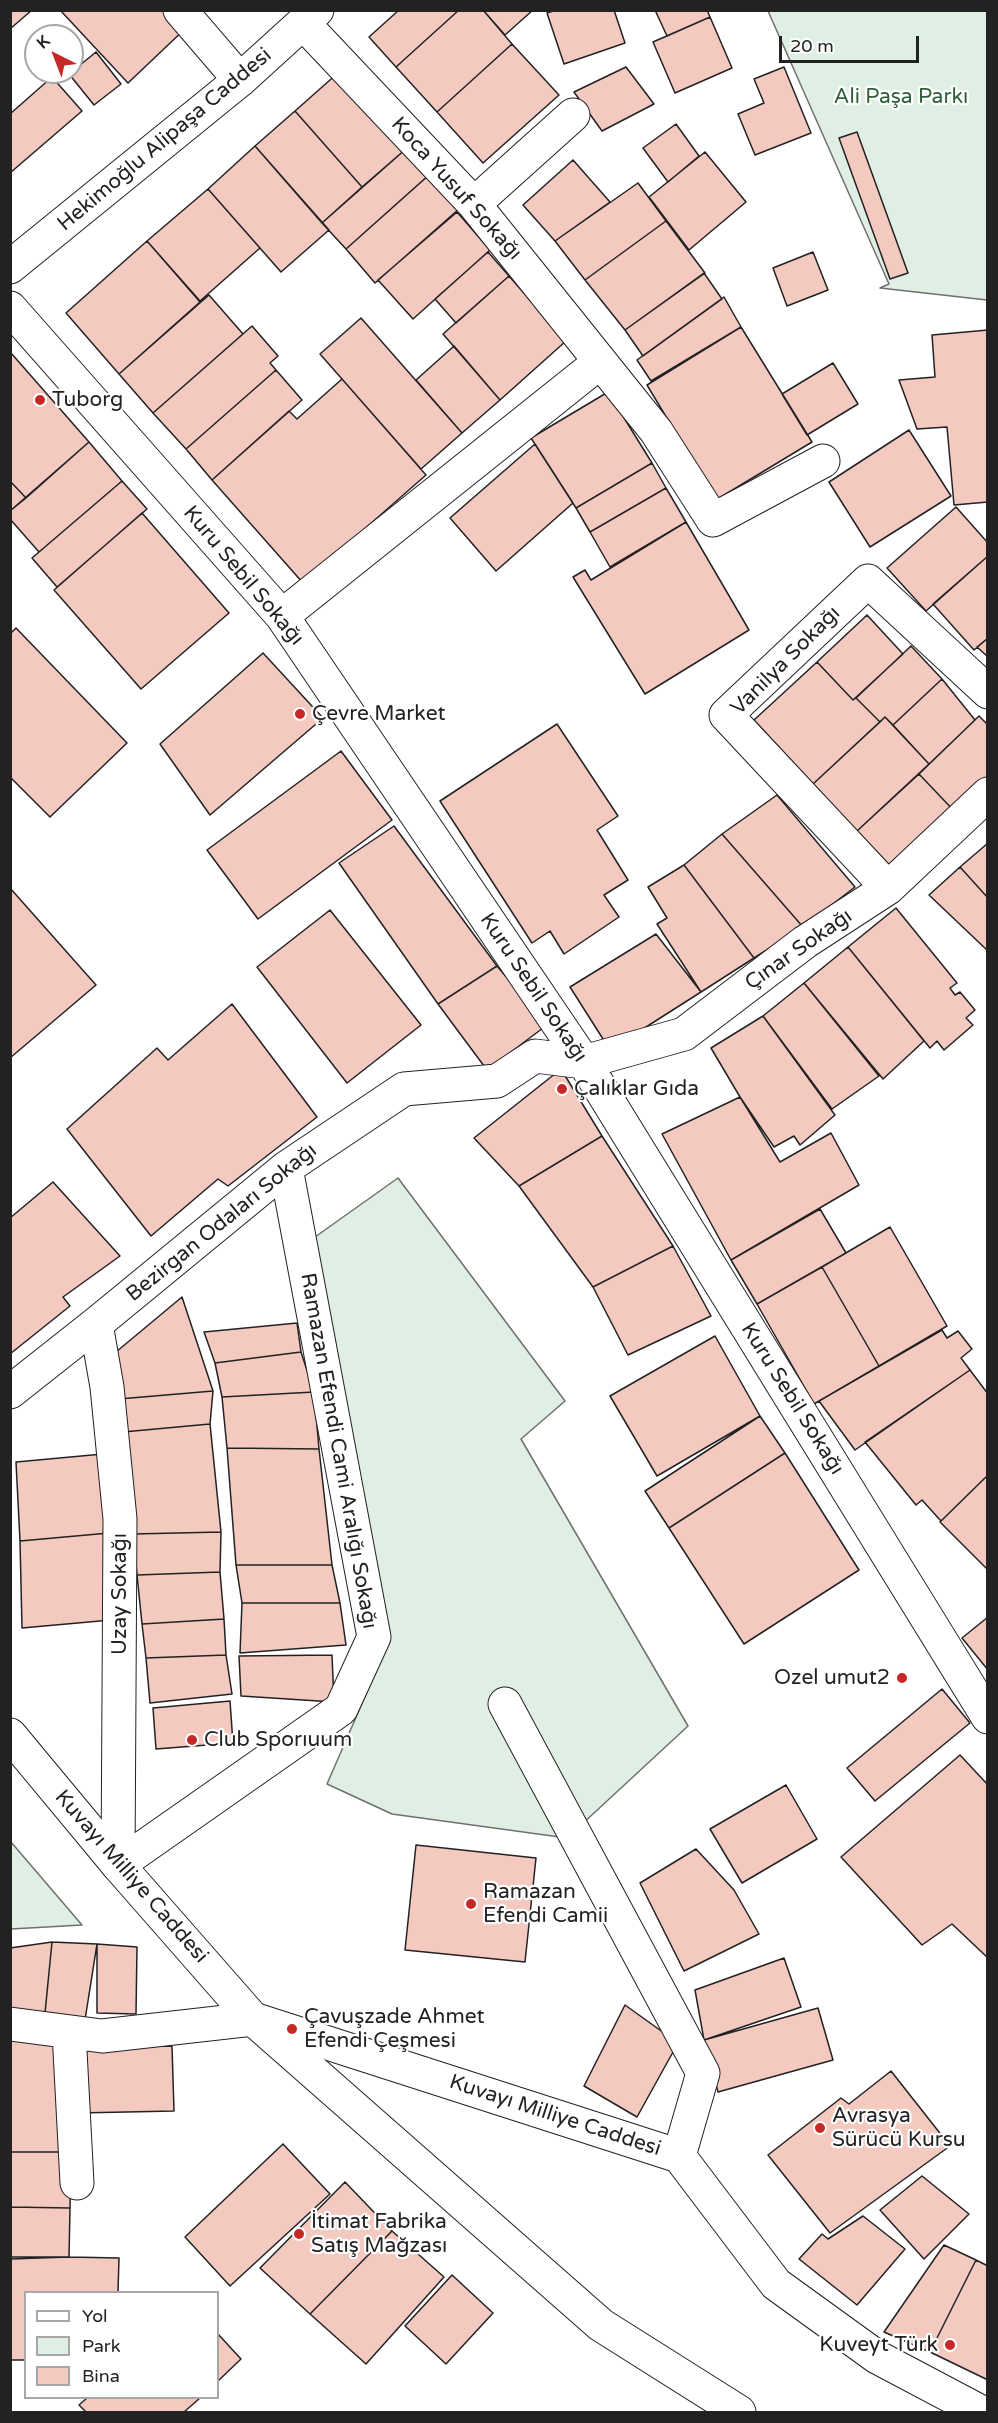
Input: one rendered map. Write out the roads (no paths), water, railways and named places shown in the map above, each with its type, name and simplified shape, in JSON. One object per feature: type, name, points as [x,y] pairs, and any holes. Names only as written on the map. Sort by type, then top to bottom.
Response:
[{"type":"street","points":[[180,10],[240,80]]},
{"type":"street","name":"Hekimoğlu Alipaşa Caddesi","points":[[10,267],[240,80],[310,17]]},
{"type":"street","name":"Koca Yusuf Sokağı","points":[[310,17],[474,204],[656,431],[713,520],[823,460]]},
{"type":"street","points":[[474,204],[573,115]]},
{"type":"street","name":"Kuru Sebil Sokağı","points":[[10,308],[282,616],[584,1062],[987,1717]]},
{"type":"street","points":[[282,616],[600,362]]},
{"type":"street","name":"Vanilya Sokağı","points":[[888,888],[726,715],[868,581],[987,692]]},
{"type":"street","name":"Çınar Sokağı","points":[[584,1062],[684,1034],[805,942],[888,888],[987,794]]},
{"type":"street","name":"Bezirgan Odaları Sokağı","points":[[10,1392],[286,1168],[404,1089],[497,1081],[536,1056],[584,1062]]},
{"type":"street","name":"Ramazan Efendi Cami Aralığı Sokağı","points":[[118,1865],[341,1709],[374,1637],[286,1168]]},
{"type":"street","name":"Uzay Sokağı","points":[[96,1324],[106,1387],[120,1519],[118,1865]]},
{"type":"street","points":[[505,1704],[703,2073],[679,2156]]},
{"type":"street","name":"Kuvayı Milliye Caddesi","points":[[10,1735],[118,1865],[253,2019],[601,2325],[738,2412]]},
{"type":"street","points":[[10,2024],[102,2036],[253,2019]]},
{"type":"street","name":"Kuvayı Milliye Caddesi","points":[[253,2019],[679,2156],[776,2284],[877,2357],[981,2412]]},
{"type":"street","points":[[69,2032],[77,2183]]},
{"type":"place","name":"Tuborg","points":[[40,400]]},
{"type":"place","name":"Çevre Market","points":[[300,714]]},
{"type":"place","name":"Çalıklar Gıda","points":[[562,1089]]},
{"type":"place","name":"Ozel umut2","points":[[902,1678]]},
{"type":"place","name":"Club Sporıuum","points":[[192,1740]]},
{"type":"place","name":"Ramazan Efendi Camii","points":[[471,1904]]},
{"type":"place","name":"Çavuşzade Ahmet Efendi Çeşmesi","points":[[292,2029]]},
{"type":"place","name":"Avrasya Sürücü Kursu","points":[[820,2128]]},
{"type":"place","name":"İtimat Fabrika Satış Mağzası","points":[[299,2234]]},
{"type":"place","name":"Kuveyt Türk","points":[[950,2345]]},
{"type":"park label","name":"Ali Paşa Parkı","points":[[901,97]]}]
